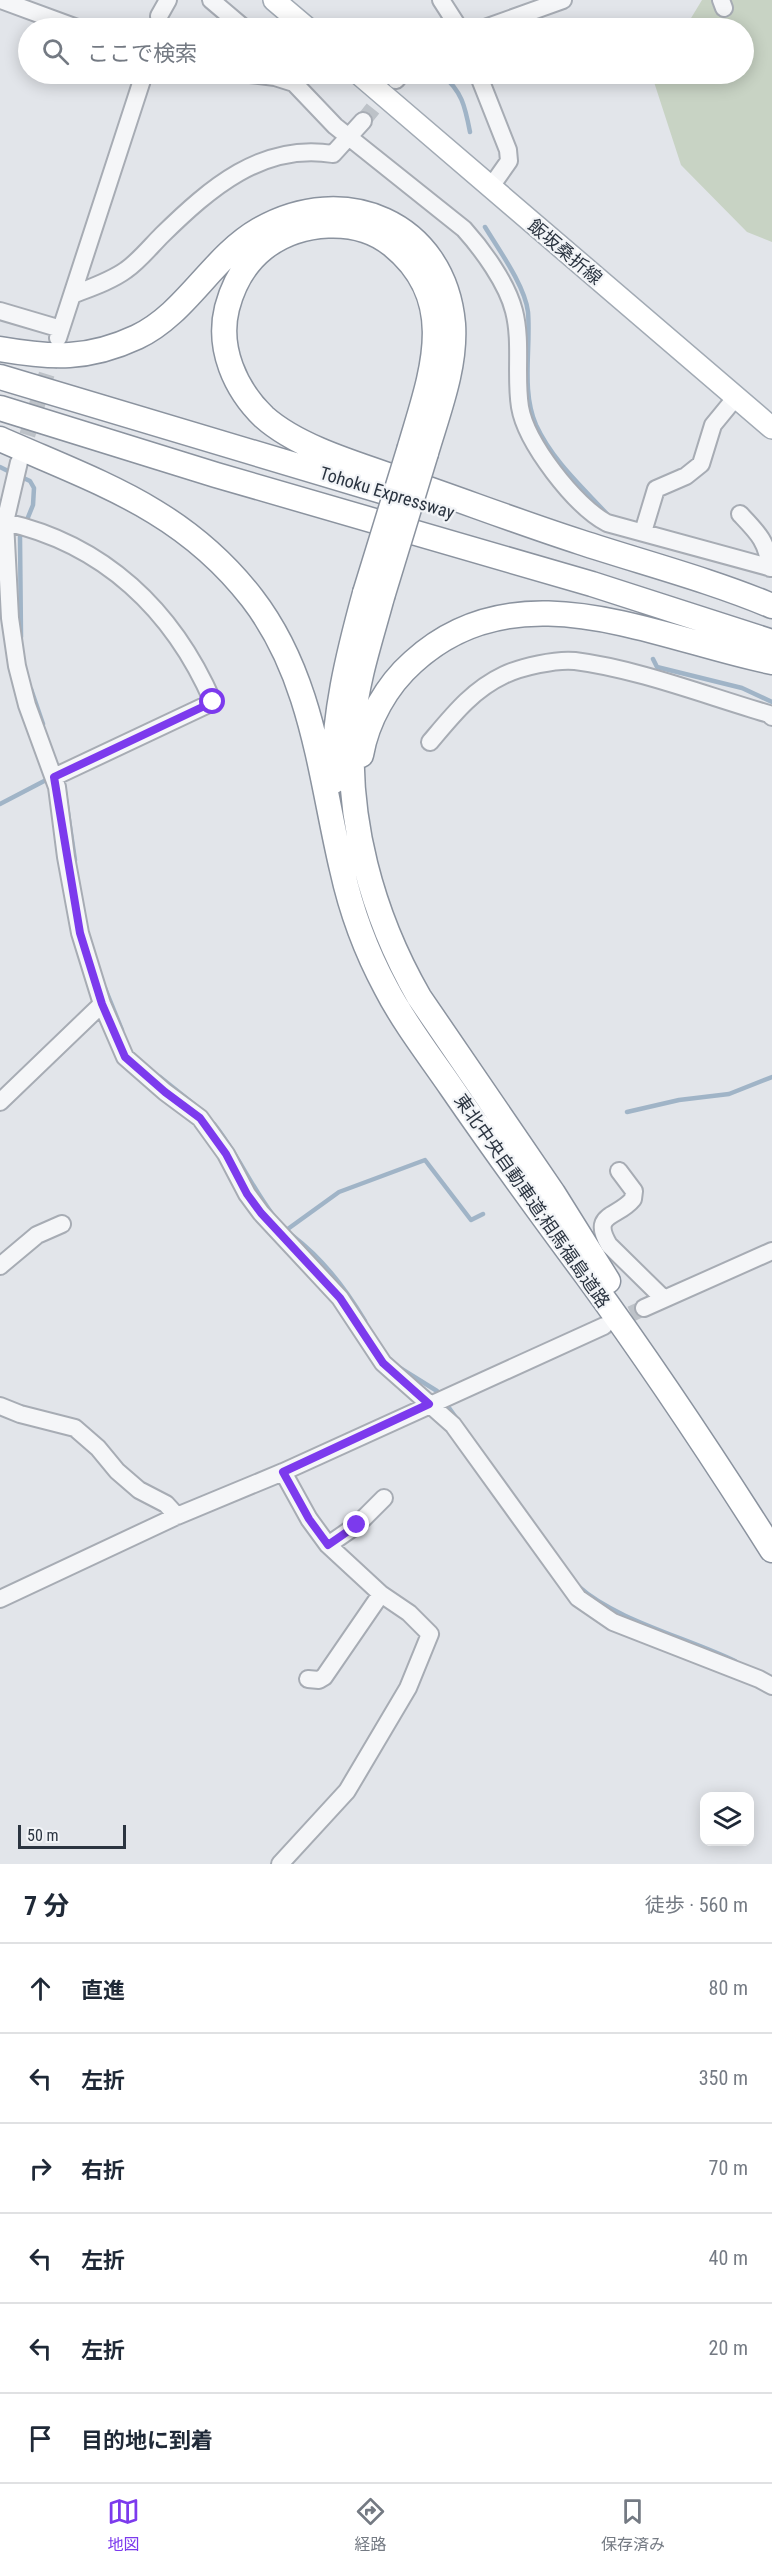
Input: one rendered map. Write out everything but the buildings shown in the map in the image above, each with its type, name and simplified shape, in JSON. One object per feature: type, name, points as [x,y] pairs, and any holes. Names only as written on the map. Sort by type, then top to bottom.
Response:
[{"type":"highway","points":[[0,349],[40,356],[69,357],[117,346],[140,336],[159,322],[256,231],[278,219],[302,211],[326,208],[350,209],[376,216],[398,227],[417,242],[443,282],[450,305],[453,327],[452,353],[447,380],[418,450],[374,595],[353,722],[353,771],[357,814]]},
{"type":"highway","points":[[418,450],[435,348],[433,306],[428,289],[416,268],[388,242],[371,232],[352,227],[333,225],[309,228],[286,236],[264,248],[246,267],[233,287],[226,310],[224,333],[227,355],[236,379],[249,401],[274,424],[308,444],[388,475],[772,606]]},
{"type":"highway","name":"Tohoku Expressway","points":[[0,377],[638,569],[772,613]]},
{"type":"highway","name":"Tohoku Expressway","points":[[0,408],[216,475],[592,584],[772,642]]},
{"type":"highway","points":[[0,439],[128,495],[159,513],[210,551],[233,575],[272,628],[299,686],[314,738],[334,832]]},
{"type":"highway","points":[[334,832],[333,769],[339,703],[351,643],[374,595]]},
{"type":"highway","points":[[357,814],[358,771],[362,750],[377,709],[406,668],[446,636],[469,625],[494,617],[520,614],[571,614],[631,625],[741,656],[772,662]]},
{"type":"highway","name":"東北中央自動車道;相馬福島道路","points":[[357,814],[369,881],[379,914],[404,971],[419,997],[553,1193],[601,1270],[711,1430],[772,1524]]},
{"type":"highway","name":"東北中央自動車道;相馬福島道路","points":[[334,832],[360,930],[381,978],[400,1013],[528,1198],[595,1288],[729,1482],[772,1550]]},
{"type":"main road","points":[[274,0],[295,18]]},
{"type":"main road","name":"飯坂桑折線","points":[[370,84],[772,428]]},
{"type":"street","points":[[1,0],[49,18]]},
{"type":"street","points":[[159,16],[168,0]]},
{"type":"street","points":[[211,0],[232,18]]},
{"type":"street","points":[[441,0],[453,18]]},
{"type":"street","points":[[513,18],[563,0]]},
{"type":"street","points":[[0,311],[59,334],[141,84]]},
{"type":"street","points":[[295,84],[334,126],[464,229],[480,247],[514,309],[520,405],[524,423],[532,440],[554,470],[592,515],[607,523],[771,568],[768,549],[763,539],[740,514]]},
{"type":"street","points":[[482,84],[508,150],[509,161],[490,188]]},
{"type":"street","points":[[72,295],[126,270],[193,207],[230,177],[278,156],[298,151],[333,154],[363,121]]},
{"type":"street","points":[[643,532],[656,489],[686,476],[701,464],[713,425],[736,398]]},
{"type":"street","points":[[12,476],[14,526],[10,618],[17,666],[27,705],[58,775],[80,933],[102,1004],[125,1057],[165,1092],[200,1118],[226,1154],[247,1194],[261,1213],[340,1298],[383,1363],[439,1399],[453,1425],[578,1598],[613,1622],[772,1686]]},
{"type":"street","points":[[14,526],[56,537],[98,561],[137,588],[176,633],[200,672],[213,702],[58,775]]},
{"type":"street","points":[[430,742],[460,705],[502,676],[518,669],[573,660],[646,677],[769,714],[772,717]]},
{"type":"street","points":[[0,1102],[102,1004]]},
{"type":"street","points":[[619,1171],[634,1191],[633,1199],[604,1220],[603,1236],[609,1245],[664,1299]]},
{"type":"street","points":[[0,1266],[37,1235],[62,1224]]},
{"type":"street","points":[[644,1308],[772,1251]]},
{"type":"street","points":[[0,1599],[177,1516],[283,1472],[439,1399],[604,1326]]},
{"type":"street","points":[[0,1406],[20,1414],[75,1428],[139,1490],[166,1504],[177,1516]]},
{"type":"street","points":[[280,1864],[347,1791],[408,1688],[430,1634],[409,1613],[381,1594],[328,1545],[309,1519],[283,1472]]},
{"type":"street","points":[[328,1545],[357,1525],[384,1498]]},
{"type":"street","points":[[308,1679],[319,1680],[324,1677],[381,1594]]},
{"type":"green space","points":[[702,0],[772,0],[772,242],[747,232],[681,165],[655,84],[754,84],[754,18],[691,18]]},
{"type":"waterway","points":[[451,84],[462,100],[470,132]]},
{"type":"waterway","points":[[485,227],[511,268],[526,302],[529,326],[529,398],[536,425],[550,450],[607,514]]},
{"type":"waterway","points":[[0,467],[12,473]]},
{"type":"waterway","points":[[19,476],[30,481],[34,488],[33,505],[20,537],[21,637]]},
{"type":"waterway","points":[[653,659],[657,667],[742,688],[772,702]]},
{"type":"waterway","points":[[31,689],[43,724]]},
{"type":"waterway","points":[[0,804],[48,779]]},
{"type":"waterway","points":[[64,786],[75,860]]},
{"type":"waterway","points":[[105,988],[122,1030]]},
{"type":"waterway","points":[[160,1077],[205,1113]]},
{"type":"waterway","points":[[627,1112],[679,1100],[729,1094],[772,1077]]},
{"type":"waterway","points":[[214,1124],[273,1215]]},
{"type":"waterway","points":[[285,1231],[339,1192],[425,1160],[471,1220],[483,1214]]},
{"type":"waterway","points":[[293,1236],[333,1275],[365,1321]]},
{"type":"waterway","points":[[400,1368],[437,1391],[457,1419]]},
{"type":"waterway","points":[[578,1586],[593,1598],[632,1619],[735,1661]]},
{"type":"tunnel","points":[[363,121],[391,86]]},
{"type":"tunnel","points":[[20,458],[56,345]]},
{"type":"tunnel","points":[[609,1324],[644,1308]]},
{"type":"route","points":[[213,702],[54,777],[66,857],[80,933],[102,1004],[125,1057],[165,1092],[200,1118],[226,1154],[247,1194],[261,1213],[340,1298],[383,1363],[429,1404],[283,1472],[309,1519],[328,1545],[357,1525]]}]
